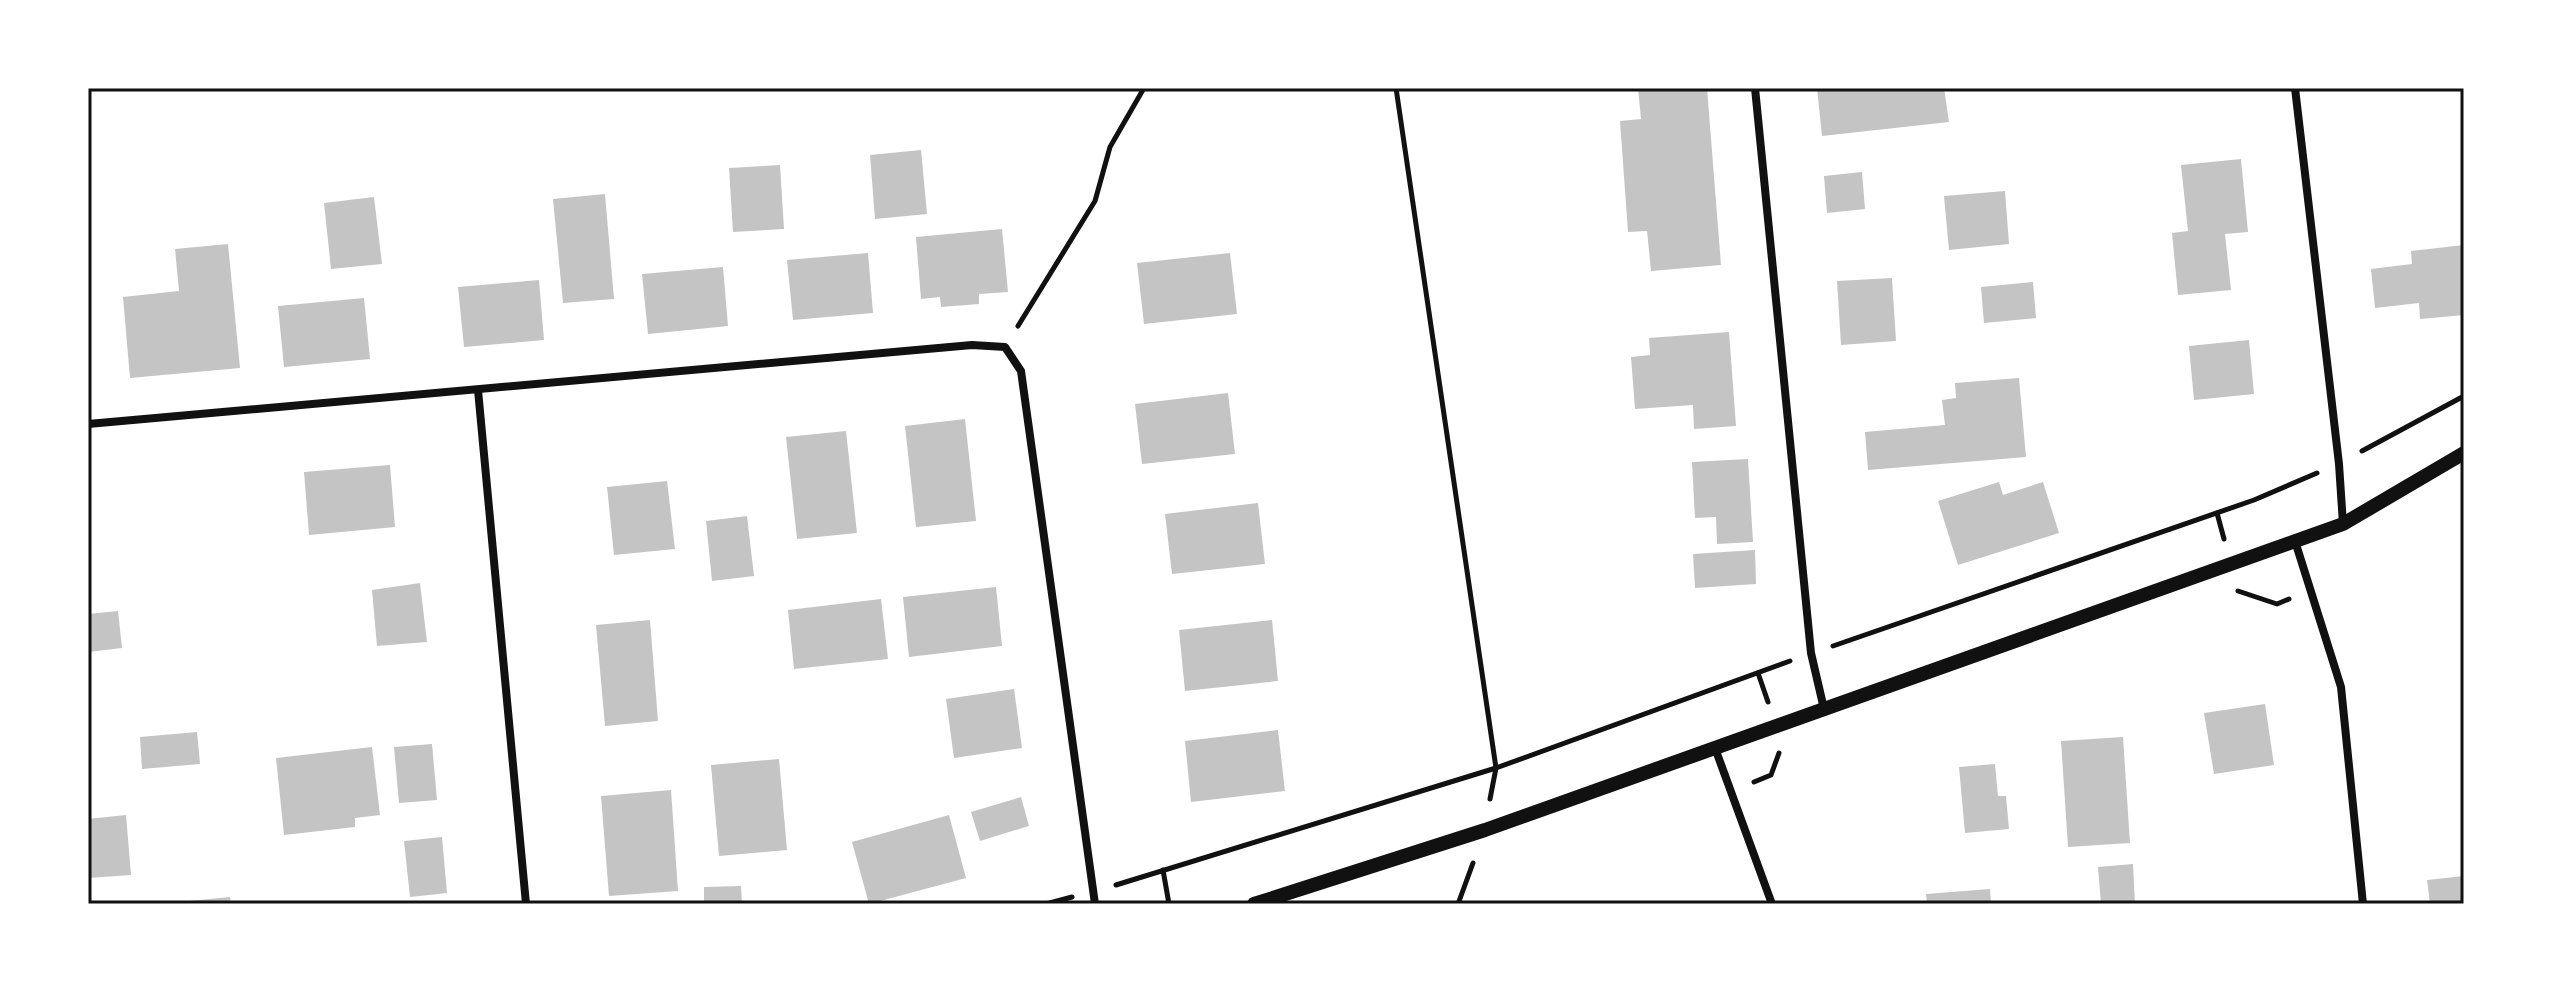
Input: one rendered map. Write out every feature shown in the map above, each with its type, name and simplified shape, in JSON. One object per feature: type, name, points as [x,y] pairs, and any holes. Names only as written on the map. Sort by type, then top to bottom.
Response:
[{"type":"street","points":[[1755,88],[1811,653],[1824,709]]},
{"type":"street","points":[[2295,88],[2339,464],[2343,524]]},
{"type":"street","points":[[88,424],[972,345],[1005,347],[1021,371],[1095,904]]},
{"type":"street","points":[[478,390],[526,904]]},
{"type":"street","points":[[1254,904],[1485,830],[2343,524],[2464,453]]},
{"type":"street","points":[[2295,541],[2341,687],[2363,904]]},
{"type":"street","points":[[1715,748],[1772,904]]},
{"type":"path","points":[[1005,347],[1095,201],[1110,147],[1144,88]]},
{"type":"path","points":[[1396,88],[1496,768]]},
{"type":"path","points":[[1046,904],[1496,768],[1811,653],[2254,500],[2339,464],[2464,396]]},
{"type":"path","points":[[1163,870],[1169,904]]},
{"type":"building","points":[[1638,88],[1707,88],[1721,265],[1651,271],[1647,231],[1628,232],[1620,121],[1641,119]]},
{"type":"building","points":[[1817,88],[1944,88],[1949,122],[1822,136]]},
{"type":"building","points":[[921,150],[927,214],[875,219],[870,155]]},
{"type":"building","points":[[2241,159],[2248,232],[2225,234],[2231,290],[2178,295],[2172,233],[2188,231],[2181,165]]},
{"type":"building","points":[[780,165],[784,229],[733,232],[729,168]]},
{"type":"building","points":[[1862,172],[1865,209],[1827,213],[1824,176]]},
{"type":"building","points":[[2005,191],[2009,244],[1949,250],[1944,196]]},
{"type":"building","points":[[605,194],[614,299],[563,303],[553,199]]},
{"type":"building","points":[[374,197],[382,264],[331,269],[324,203]]},
{"type":"building","points":[[1002,229],[1008,292],[979,294],[979,304],[941,307],[940,297],[921,299],[916,237]]},
{"type":"building","points":[[228,244],[240,368],[130,378],[123,297],[179,291],[175,249]]},
{"type":"building","points":[[2464,245],[2464,315],[2420,319],[2419,303],[2375,308],[2371,269],[2412,264],[2411,251]]},
{"type":"building","points":[[868,253],[873,313],[793,320],[787,260]]},
{"type":"building","points":[[1230,253],[1237,314],[1144,324],[1137,263]]},
{"type":"building","points":[[723,267],[728,326],[648,334],[642,274]]},
{"type":"building","points":[[1892,278],[1896,341],[1841,345],[1837,281]]},
{"type":"building","points":[[539,280],[544,340],[464,347],[458,287]]},
{"type":"building","points":[[2033,282],[2036,318],[1984,323],[1981,287]]},
{"type":"building","points":[[364,298],[370,359],[284,367],[278,306]]},
{"type":"building","points":[[1729,332],[1736,426],[1694,429],[1693,405],[1635,409],[1631,357],[1650,355],[1649,338]]},
{"type":"building","points":[[2249,340],[2254,394],[2194,400],[2189,346]]},
{"type":"building","points":[[2019,378],[2026,457],[1868,470],[1865,432],[1945,425],[1942,400],[1956,398],[1955,383]]},
{"type":"building","points":[[1228,393],[1235,454],[1142,464],[1135,404]]},
{"type":"building","points":[[965,419],[976,521],[916,527],[905,426]]},
{"type":"building","points":[[846,431],[857,533],[797,539],[786,437]]},
{"type":"building","points":[[1748,459],[1753,542],[1717,544],[1716,517],[1695,518],[1692,462]]},
{"type":"building","points":[[390,465],[395,527],[309,535],[304,472]]},
{"type":"building","points":[[667,481],[675,549],[614,555],[607,487]]},
{"type":"building","points":[[1999,482],[2003,495],[2043,482],[2059,533],[1958,565],[1938,501]]},
{"type":"building","points":[[1258,503],[1265,564],[1172,574],[1165,514]]},
{"type":"building","points":[[747,516],[754,576],[712,581],[706,521]]},
{"type":"building","points":[[1755,550],[1756,584],[1695,588],[1693,554]]},
{"type":"building","points":[[420,583],[427,642],[377,646],[372,590]]},
{"type":"building","points":[[996,587],[1002,646],[909,657],[903,597]]},
{"type":"building","points":[[881,599],[888,659],[794,669],[788,610]]},
{"type":"building","points":[[118,611],[122,648],[88,652],[88,614]]},
{"type":"building","points":[[650,620],[658,721],[605,726],[596,625]]},
{"type":"building","points":[[1272,620],[1278,681],[1185,691],[1179,630]]},
{"type":"building","points":[[1014,689],[1022,748],[954,758],[946,699]]},
{"type":"building","points":[[2265,704],[2274,765],[2214,774],[2204,713]]},
{"type":"building","points":[[1278,730],[1285,791],[1191,802],[1185,741]]},
{"type":"building","points":[[197,732],[200,764],[142,769],[140,737]]},
{"type":"building","points":[[2123,737],[2130,843],[2068,847],[2061,741]]},
{"type":"building","points":[[432,744],[437,800],[399,803],[394,747]]},
{"type":"building","points":[[372,747],[380,815],[355,818],[355,827],[284,835],[276,758]]},
{"type":"building","points":[[779,759],[787,850],[719,856],[711,765]]},
{"type":"building","points":[[1995,764],[1998,796],[2006,796],[2009,829],[1965,833],[1959,767]]},
{"type":"building","points":[[671,790],[678,891],[609,896],[601,796]]},
{"type":"building","points":[[1021,797],[1029,826],[980,841],[971,812]]},
{"type":"building","points":[[126,815],[131,875],[88,878],[88,819]]},
{"type":"building","points":[[949,815],[966,878],[869,904],[852,842]]},
{"type":"building","points":[[442,837],[447,893],[410,897],[404,841]]},
{"type":"building","points":[[2133,864],[2135,904],[2101,904],[2098,867]]},
{"type":"building","points":[[2464,876],[2464,904],[2430,904],[2427,880]]},
{"type":"building","points":[[741,886],[742,904],[704,904],[704,887]]},
{"type":"building","points":[[1990,889],[1991,904],[1927,904],[1926,894]]},
{"type":"building","points":[[230,897],[231,904],[178,904],[178,902]]}]
